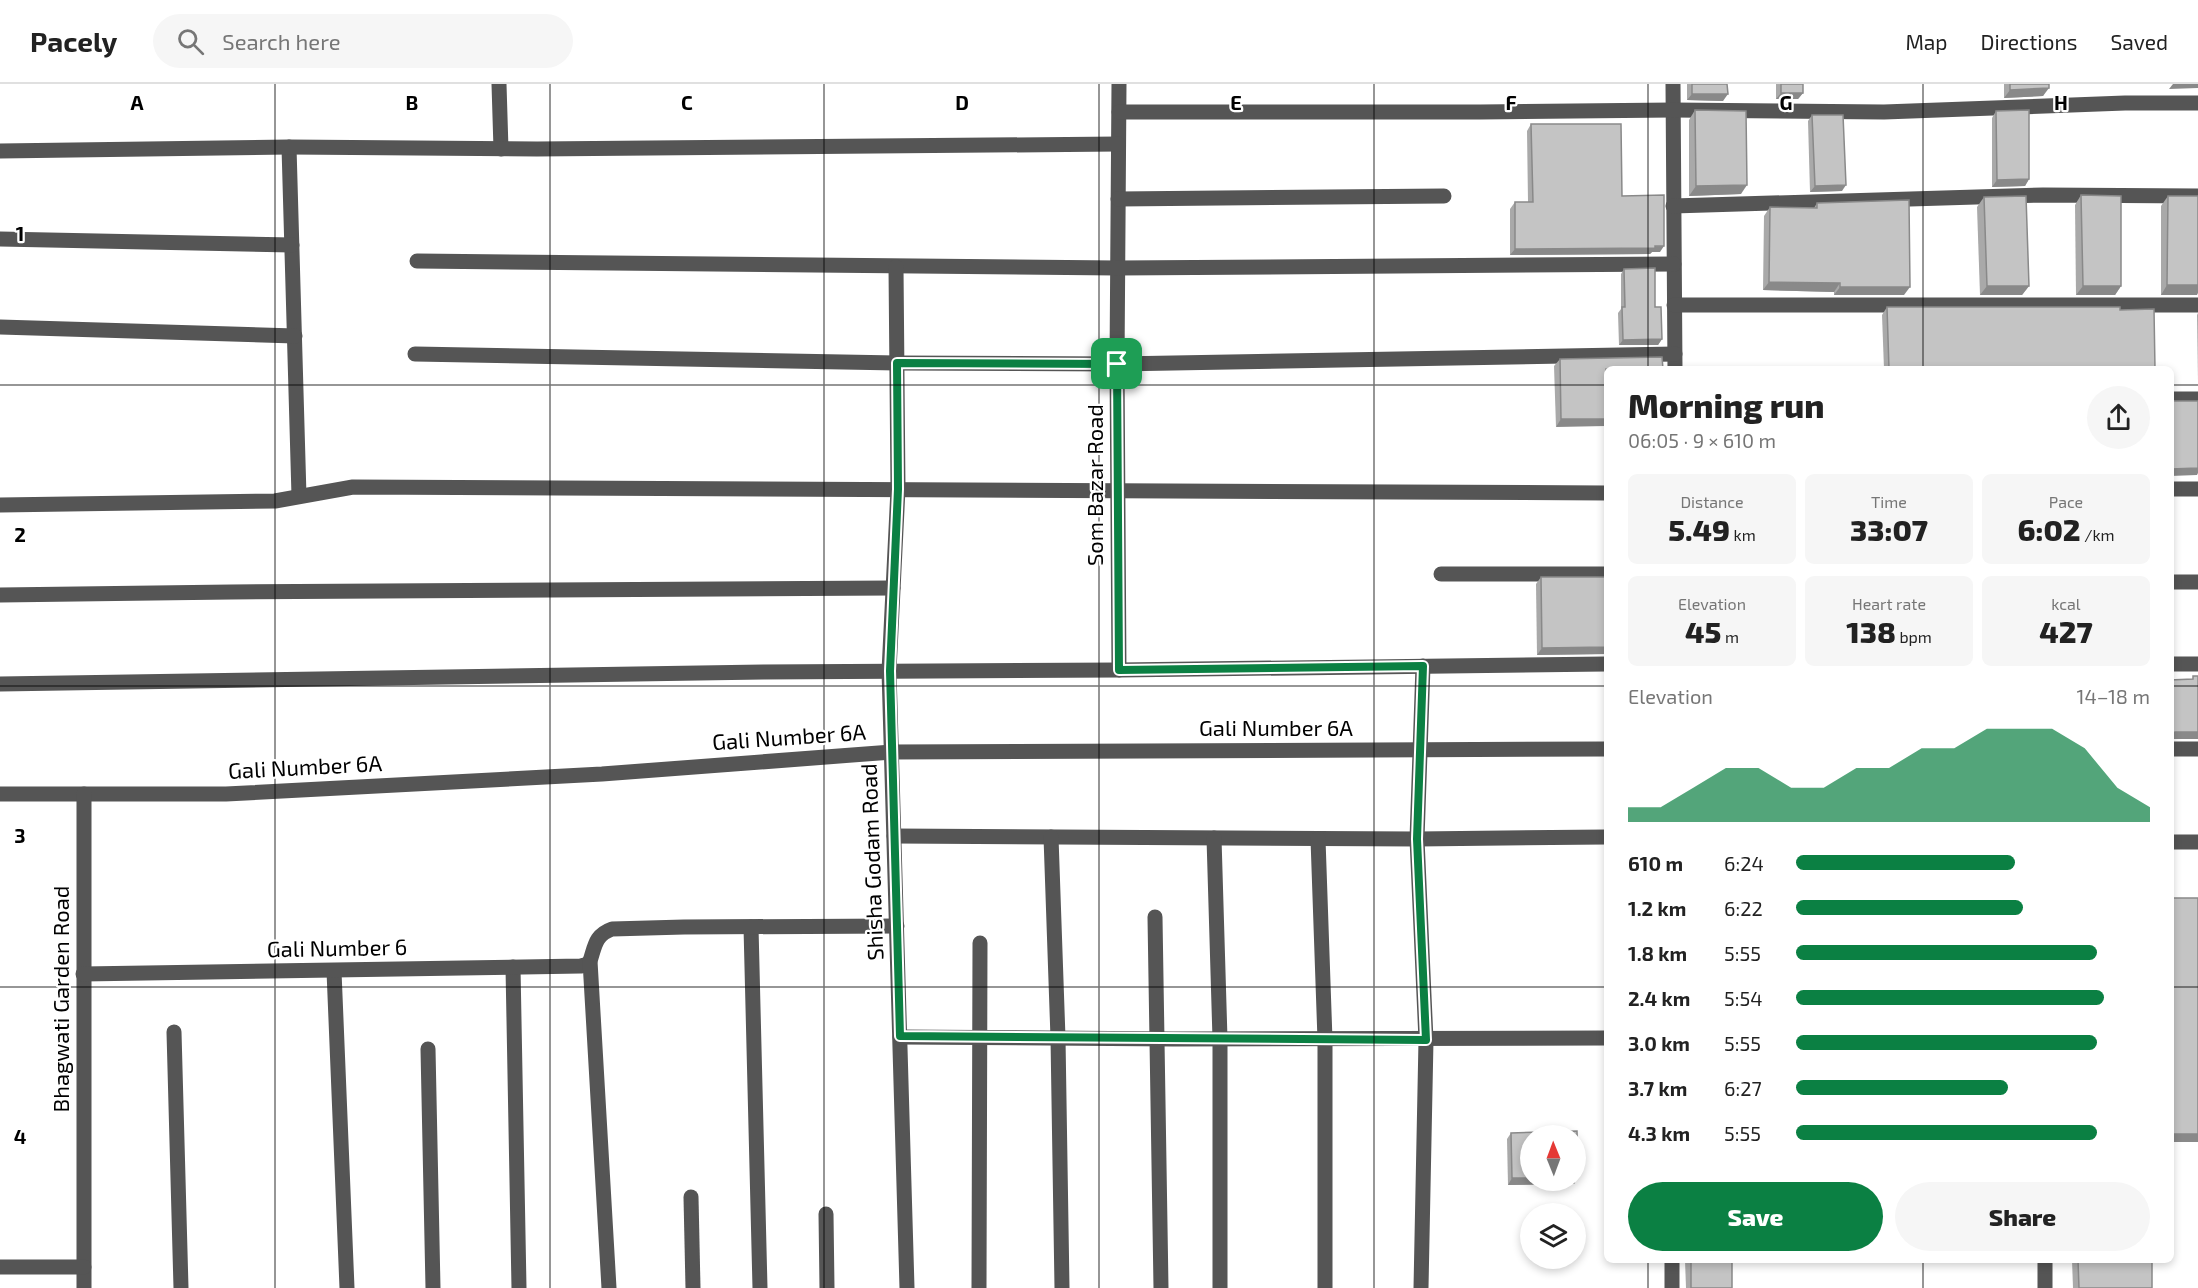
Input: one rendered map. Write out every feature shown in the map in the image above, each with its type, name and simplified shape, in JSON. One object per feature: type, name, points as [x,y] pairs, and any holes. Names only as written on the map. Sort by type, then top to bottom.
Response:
[{"type":"street","points":[[499,84],[501,149]]},
{"type":"street","name":"Som Bazar Road","points":[[1119,84],[1117,364],[1119,670]]},
{"type":"street","points":[[415,354],[897,363],[1675,362],[1673,84]]},
{"type":"street","points":[[1119,112],[1672,110],[1884,112],[2125,103],[2198,103]]},
{"type":"street","points":[[0,151],[289,147],[501,149],[1118,144]]},
{"type":"street","points":[[289,147],[299,496]]},
{"type":"street","points":[[1673,206],[2043,195],[2198,196]]},
{"type":"street","points":[[1118,199],[1444,196]]},
{"type":"street","points":[[0,239],[292,245]]},
{"type":"street","points":[[417,261],[1118,268],[1674,264]]},
{"type":"street","name":"Shisha Godam Road","points":[[896,267],[898,489],[890,671],[907,1288]]},
{"type":"street","points":[[1674,305],[2198,305]]},
{"type":"street","points":[[0,327],[295,336]]},
{"type":"street","points":[[2174,399],[2198,399]]},
{"type":"street","points":[[0,505],[275,501],[353,487],[1604,493]]},
{"type":"street","points":[[2174,489],[2198,489]]},
{"type":"street","points":[[1441,574],[1604,574]]},
{"type":"street","points":[[2174,582],[2198,582]]},
{"type":"street","points":[[0,595],[893,588]]},
{"type":"street","points":[[0,684],[890,671],[1604,664]]},
{"type":"street","points":[[2174,664],[2198,664]]},
{"type":"street","points":[[1421,1288],[1426,1040],[1417,839],[1423,666]]},
{"type":"street","name":"Gali Number 6A","points":[[84,794],[238,793],[602,774],[892,752],[1604,749]]},
{"type":"street","points":[[2174,749],[2198,749]]},
{"type":"street","points":[[0,794],[84,794]]},
{"type":"street","name":"Bhagwati Garden Road","points":[[84,794],[84,1288]]},
{"type":"street","points":[[894,836],[1318,839],[1604,837]]},
{"type":"street","points":[[1050,837],[1058,1038],[1062,1288]]},
{"type":"street","points":[[1214,838],[1220,1039],[1220,1288]]},
{"type":"street","points":[[1318,839],[1325,1040],[1325,1288]]},
{"type":"street","points":[[2174,842],[2198,842]]},
{"type":"street","points":[[1155,917],[1161,1288]]},
{"type":"street","points":[[609,1288],[590,961],[598,937],[603,932],[612,929],[897,926]]},
{"type":"street","points":[[751,927],[760,1288]]},
{"type":"street","points":[[979,1288],[980,943]]},
{"type":"street","name":"Gali Number 6","points":[[83,974],[581,966],[590,961]]},
{"type":"street","points":[[513,967],[519,1288]]},
{"type":"street","points":[[334,971],[347,1288]]},
{"type":"street","points":[[174,1032],[181,1288]]},
{"type":"street","points":[[900,1036],[1325,1040],[1604,1038]]},
{"type":"street","points":[[428,1049],[433,1288]]},
{"type":"street","points":[[691,1197],[693,1288]]},
{"type":"street","points":[[825,1214],[827,1288]]},
{"type":"street","points":[[1672,1263],[1672,1288]]},
{"type":"street","points":[[2045,1263],[2045,1288]]},
{"type":"street","points":[[0,1267],[84,1267]]},
{"type":"building","points":[[1692,84],[1727,84],[1728,94],[1692,94]]},
{"type":"building","points":[[1781,84],[1803,84],[1803,93],[1781,93]]},
{"type":"building","points":[[2010,84],[2049,84],[2049,88],[2010,90]]},
{"type":"building","points":[[1695,110],[1746,111],[1747,185],[1696,186]]},
{"type":"building","points":[[2029,110],[2029,179],[1997,180],[1996,111]]},
{"type":"building","points":[[1812,115],[1843,115],[1846,185],[1815,186]]},
{"type":"building","points":[[1531,124],[1621,124],[1622,196],[1664,195],[1664,246],[1655,246],[1655,248],[1515,249],[1515,202],[1533,202]]},
{"type":"building","points":[[2081,195],[2121,196],[2121,286],[2083,286]]},
{"type":"building","points":[[2026,196],[2029,286],[1987,286],[1984,197]]},
{"type":"building","points":[[2168,196],[2198,196],[2198,285],[2167,285]]},
{"type":"building","points":[[1909,200],[1910,287],[1840,287],[1840,283],[1769,282],[1770,207],[1817,208],[1817,203]]},
{"type":"building","points":[[1655,268],[1655,307],[1661,307],[1662,339],[1623,340],[1624,269]]},
{"type":"building","points":[[1887,307],[2154,309],[2155,366],[1889,366]]},
{"type":"building","points":[[1662,357],[1663,366],[1604,366],[1604,419],[1561,419],[1560,359]]},
{"type":"building","points":[[2174,401],[2198,401],[2198,468],[2174,469]]},
{"type":"building","points":[[1541,577],[1604,577],[1604,647],[1542,648]]},
{"type":"building","points":[[2193,676],[2198,676],[2198,732],[2174,733],[2174,680],[2193,679]]},
{"type":"building","points":[[2174,898],[2198,898],[2198,1134],[2174,1134]]},
{"type":"building","points":[[1511,1133],[1520,1133],[1520,1178],[1512,1178]]},
{"type":"building","points":[[1691,1263],[1732,1263],[1732,1288],[1691,1288]]},
{"type":"building","points":[[2078,1263],[2152,1263],[2152,1288],[2079,1288]]},
{"type":"route","points":[[897,363],[1117,364],[1119,670],[1423,666],[1417,839],[1426,1040],[900,1036],[890,671],[898,489],[897,363]]}]
